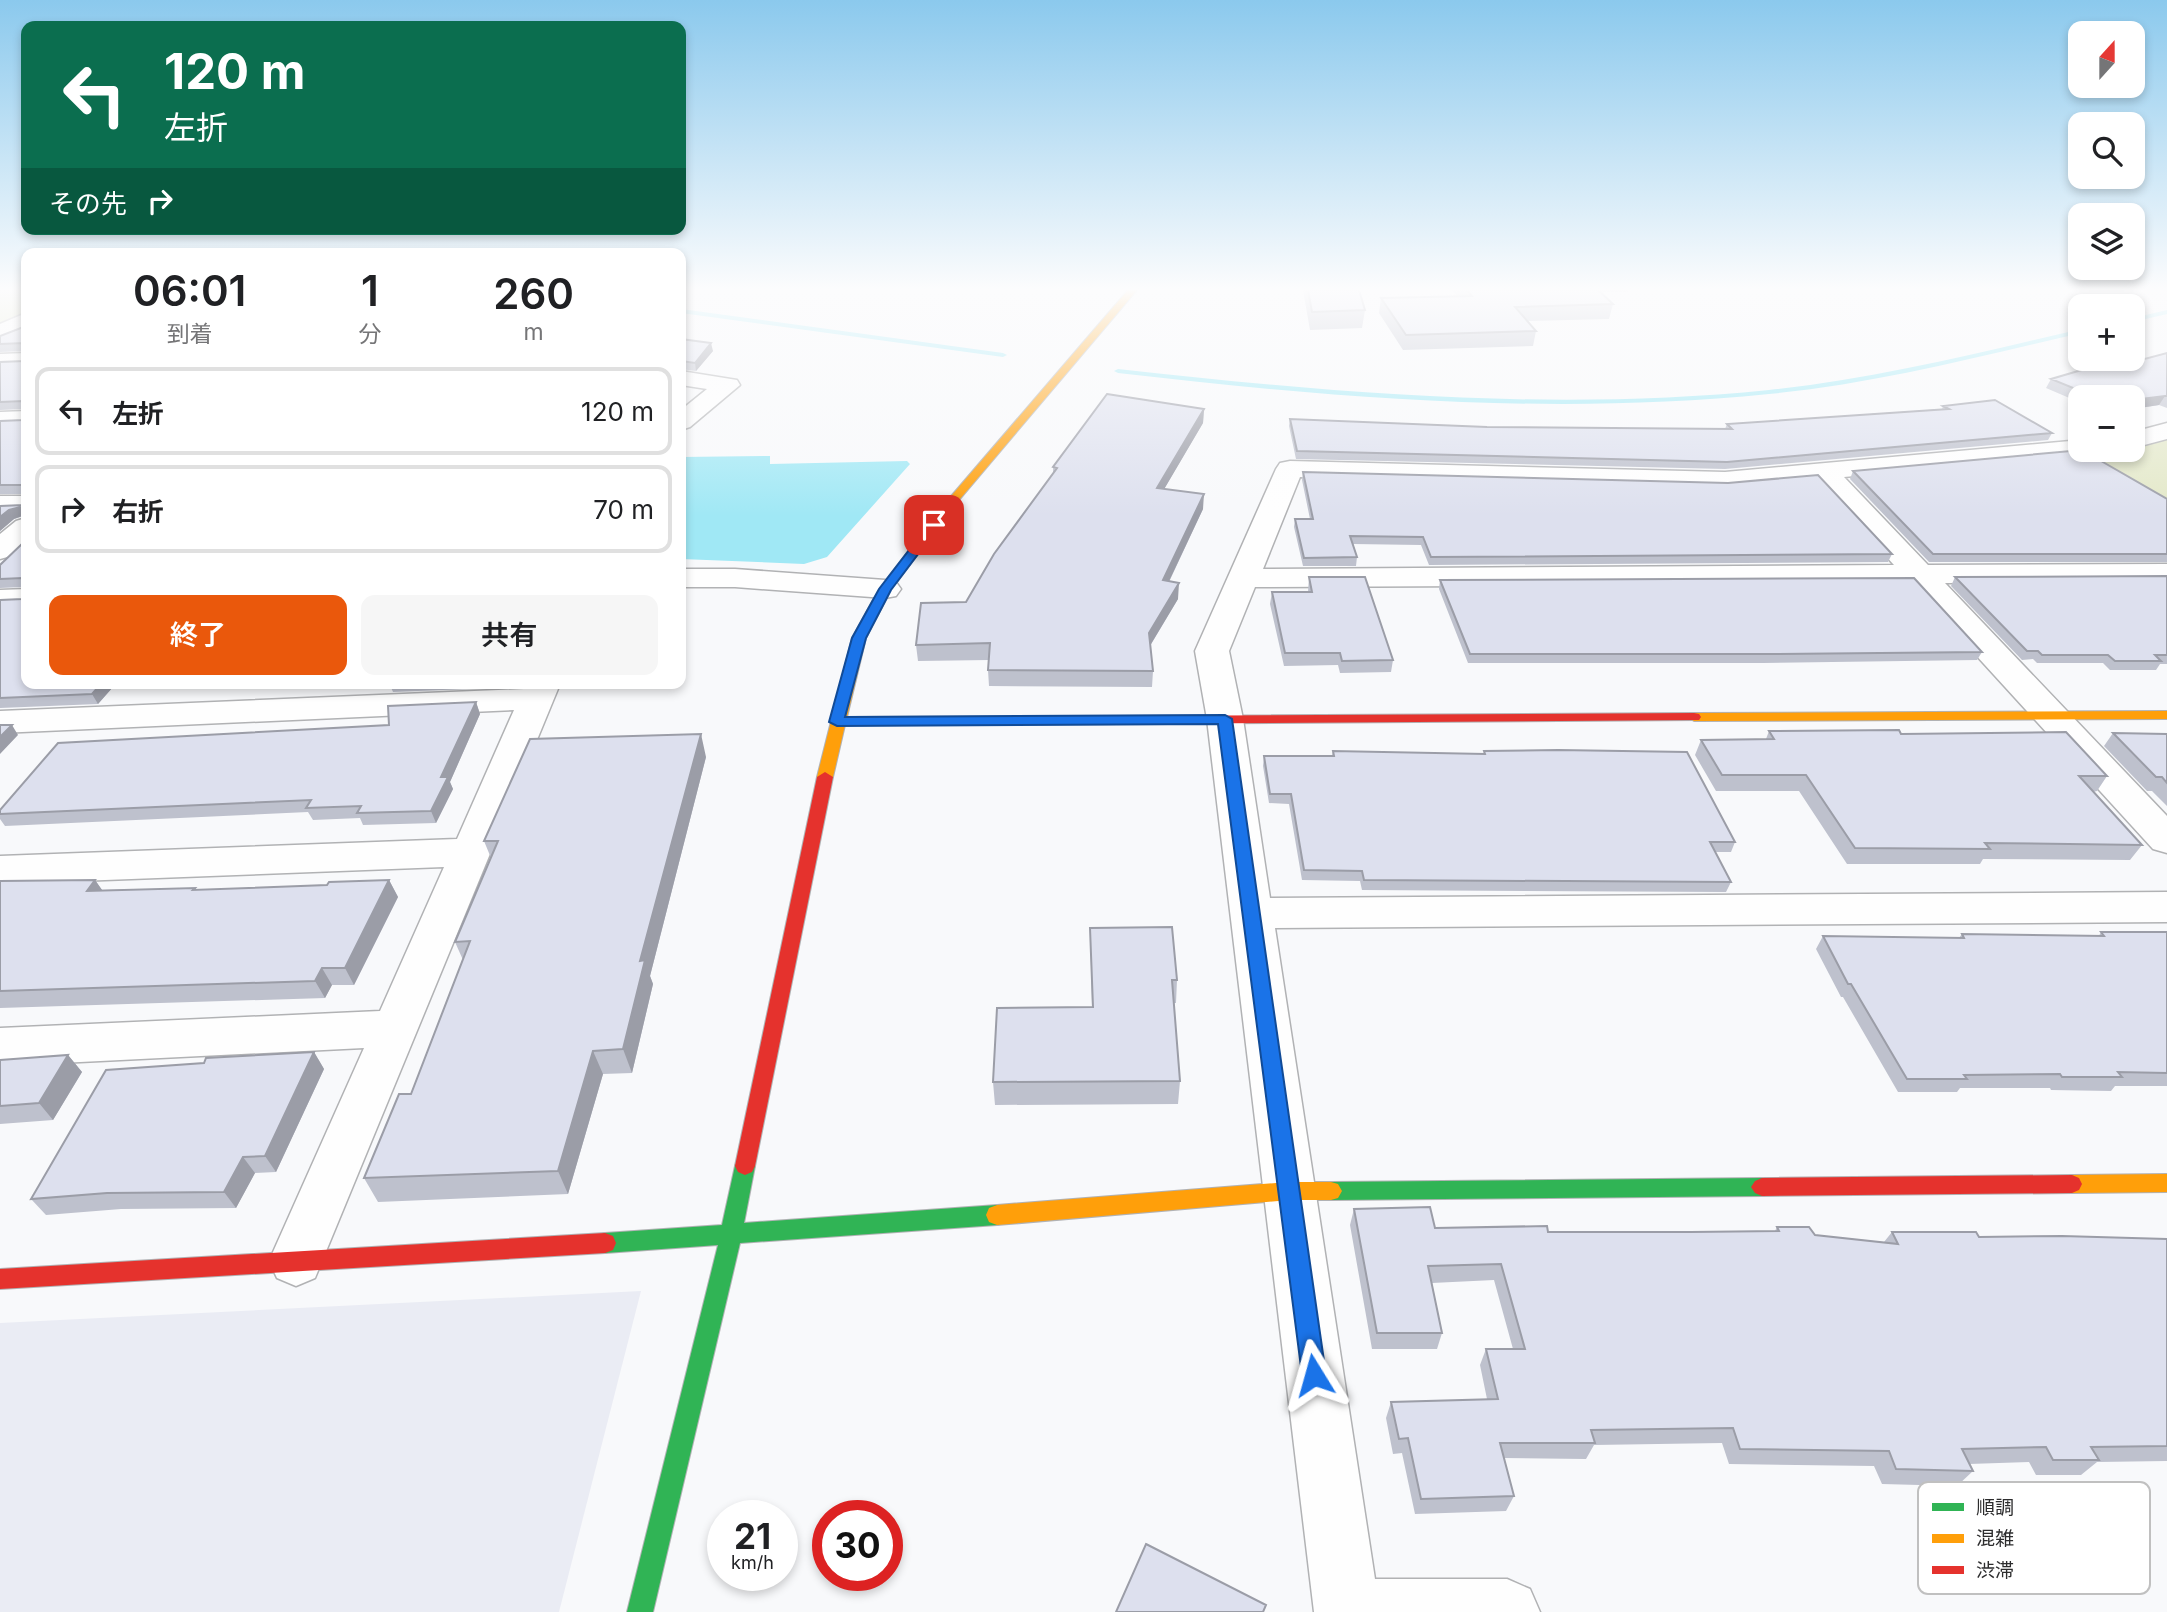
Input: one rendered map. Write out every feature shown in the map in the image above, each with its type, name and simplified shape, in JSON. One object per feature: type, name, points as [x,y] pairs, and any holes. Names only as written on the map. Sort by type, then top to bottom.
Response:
[{"type":"street","points":[[640,1612],[731,1236],[837,722],[859,638],[885,589],[950,504],[1069,365]]},
{"type":"street","points":[[686,379],[728,385],[686,418]]},
{"type":"street","points":[[0,420],[21,419]]},
{"type":"street","points":[[2145,437],[2167,431]]},
{"type":"street","points":[[1507,1612],[1347,1612],[1225,719],[1212,651],[1290,469],[1725,480],[2068,449]]},
{"type":"street","points":[[1823,471],[1915,573],[2167,840]]},
{"type":"street","points":[[0,505],[21,504]]},
{"type":"street","points":[[0,550],[21,531]]},
{"type":"street","points":[[1244,578],[2167,573]]},
{"type":"street","points":[[686,578],[735,578],[885,589]]},
{"type":"street","points":[[0,599],[21,598]]},
{"type":"street","points":[[0,722],[540,692],[296,1261]]},
{"type":"street","points":[[837,722],[2167,715]]},
{"type":"street","points":[[0,870],[471,852]]},
{"type":"street","points":[[1251,913],[2167,907]]},
{"type":"street","points":[[0,1047],[395,1028]]},
{"type":"street","points":[[0,1279],[731,1236],[1289,1191],[2167,1183]]},
{"type":"shaded area","points":[[641,1291],[559,1612],[0,1612],[0,1323]]},
{"type":"green space","points":[[2167,436],[2167,508],[2085,462],[2145,462],[2145,442]]},
{"type":"water","points":[[770,456],[770,464],[907,461],[910,464],[827,557],[804,564],[686,559],[686,457]]},
{"type":"building","points":[[0,365],[21,365],[21,401],[0,402]]},
{"type":"building","points":[[2145,365],[2167,365],[2167,396],[2145,399],[2145,385],[2068,386],[2051,379],[2078,371],[2145,371]]},
{"type":"building","points":[[1107,394],[1204,409],[1157,488],[1204,494],[1163,580],[1179,583],[1149,633],[1153,671],[988,670],[990,643],[916,645],[921,603],[966,602],[994,554]]},
{"type":"building","points":[[1995,400],[2052,433],[1727,462],[1297,451],[1290,419],[1487,427],[1732,429],[1727,424],[1949,409],[1943,406]]},
{"type":"building","points":[[21,420],[21,485],[0,485],[0,421]]},
{"type":"building","points":[[2068,451],[2068,462],[2103,462],[2167,499],[2167,554],[1933,554],[1853,471]]},
{"type":"building","points":[[1303,472],[1728,483],[1818,475],[1892,554],[1431,557],[1423,537],[1350,536],[1357,557],[1304,558],[1295,519],[1313,519]]},
{"type":"building","points":[[21,505],[21,508],[9,510],[0,517],[0,506]]},
{"type":"building","points":[[21,545],[21,578],[0,579],[0,565]]},
{"type":"building","points":[[2167,576],[2167,655],[2155,655],[2161,661],[2115,661],[2108,655],[2042,655],[2038,651],[2027,651],[1955,577]]},
{"type":"building","points":[[1309,577],[1365,577],[1393,660],[1342,661],[1340,653],[1285,653],[1272,592],[1312,592]]},
{"type":"building","points":[[1914,578],[1982,652],[1470,654],[1440,580]]},
{"type":"building","points":[[21,599],[21,689],[96,689],[92,694],[0,698],[0,600]]},
{"type":"building","points":[[476,702],[441,777],[448,777],[431,811],[357,813],[361,806],[306,808],[311,800],[0,814],[0,810],[58,743],[389,725],[388,706]]},
{"type":"building","points":[[0,725],[12,725],[0,737]]},
{"type":"building","points":[[1899,730],[1901,734],[2066,732],[2107,776],[2079,776],[2142,845],[1985,843],[1990,849],[1855,848],[1806,775],[1722,775],[1701,740],[1774,739],[1769,731]]},
{"type":"building","points":[[2113,733],[2167,734],[2167,783],[2162,777],[2156,777]]},
{"type":"building","points":[[701,734],[640,961],[645,960],[623,1049],[593,1051],[558,1171],[364,1178],[399,1094],[411,1094],[470,941],[455,942],[498,841],[484,841],[530,739]]},
{"type":"building","points":[[1333,751],[1485,754],[1484,751],[1687,752],[1735,842],[1710,842],[1731,882],[1364,880],[1362,871],[1304,870],[1291,794],[1270,794],[1264,756],[1334,756]]},
{"type":"building","points":[[95,880],[87,891],[195,888],[193,890],[389,880],[345,968],[322,968],[315,981],[0,991],[0,881]]},
{"type":"building","points":[[1172,927],[1177,980],[1172,980],[1180,1081],[993,1082],[997,1008],[1093,1007],[1090,928]]},
{"type":"building","points":[[2101,932],[2167,932],[2167,1073],[2118,1072],[2122,1077],[2062,1077],[2060,1074],[1964,1075],[1967,1079],[1907,1079],[1851,984],[1848,984],[1823,936],[2104,936]]},
{"type":"building","points":[[314,1052],[265,1156],[243,1157],[224,1192],[107,1193],[31,1199],[106,1070],[204,1063],[206,1058]]},
{"type":"building","points":[[68,1055],[39,1103],[0,1106],[0,1060]]},
{"type":"building","points":[[1430,1207],[1435,1228],[1547,1226],[1548,1232],[1691,1232],[1779,1231],[1777,1227],[1809,1227],[1815,1235],[1898,1244],[1892,1232],[1976,1232],[1979,1237],[2167,1239],[2167,1446],[2091,1447],[2099,1460],[2053,1460],[2046,1447],[1962,1449],[1973,1471],[1896,1469],[1889,1451],[1740,1449],[1733,1428],[1591,1430],[1595,1443],[1500,1443],[1514,1496],[1421,1499],[1408,1438],[1399,1439],[1391,1402],[1498,1399],[1486,1349],[1525,1349],[1501,1264],[1428,1266],[1442,1333],[1377,1333],[1354,1209]]},
{"type":"building","points":[[1146,1544],[1266,1605],[1263,1612],[1116,1612]]},
{"type":"waterway","points":[[1118,371],[1361,395],[1443,400],[1606,402],[1769,392],[1848,381],[1929,365]]},
{"type":"traffic: fast","points":[[640,1612],[720,1286],[745,1166]]},
{"type":"traffic: fast","points":[[1331,1191],[1762,1187]]},
{"type":"traffic: fast","points":[[605,1243],[997,1215]]},
{"type":"traffic: slow","points":[[825,777],[859,638],[885,589],[950,504],[1069,365]]},
{"type":"traffic: slow","points":[[1694,717],[2167,715]]},
{"type":"traffic: slow","points":[[837,721],[1121,720]]},
{"type":"traffic: slow","points":[[2072,1184],[2167,1183]]},
{"type":"traffic: slow","points":[[997,1215],[1289,1191],[1331,1191]]},
{"type":"traffic: jam","points":[[1121,720],[1694,717]]},
{"type":"traffic: jam","points":[[745,1166],[825,777]]},
{"type":"traffic: jam","points":[[1762,1187],[2072,1184]]},
{"type":"traffic: jam","points":[[0,1279],[605,1243]]},
{"type":"route","points":[[934,525],[885,589],[859,638],[837,722],[1225,719],[1314,1375]]}]
